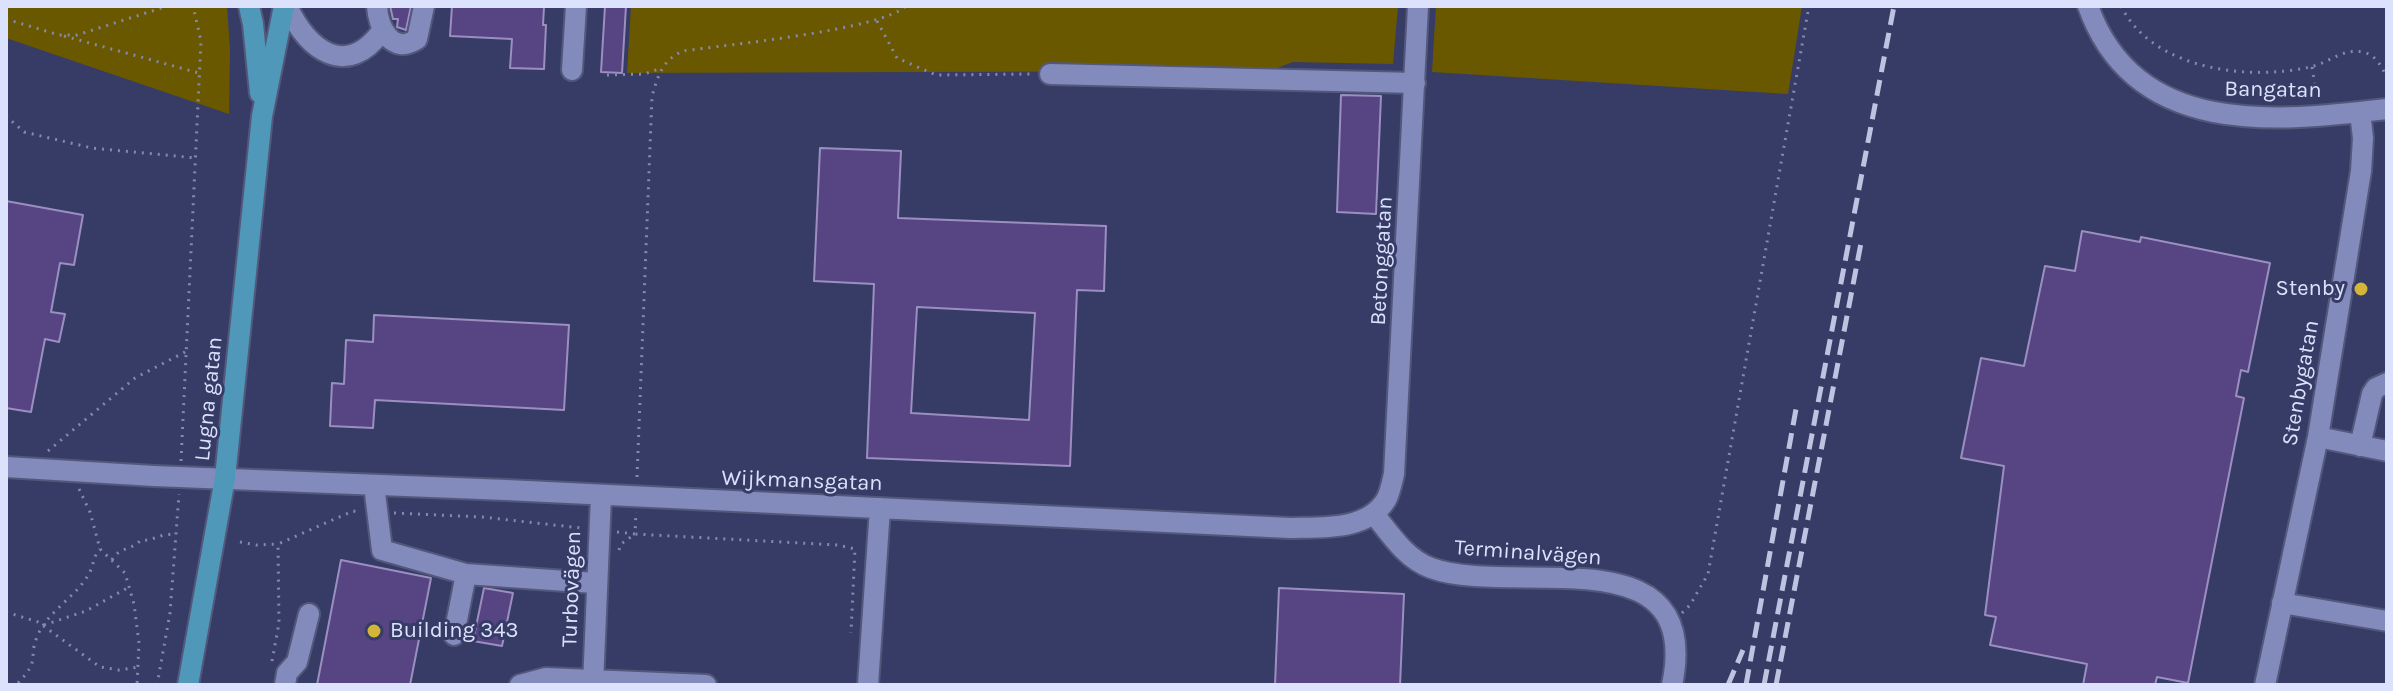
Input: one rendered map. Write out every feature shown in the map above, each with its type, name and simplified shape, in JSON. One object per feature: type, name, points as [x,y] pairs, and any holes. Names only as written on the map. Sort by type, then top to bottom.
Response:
[{"type":"main road","name":"Lugna gatan","points":[[249,6],[262,116]]},
{"type":"main road","name":"Lugna gatan","points":[[188,685],[225,478],[262,116],[286,6]]},
{"type":"street","points":[[286,6],[305,36],[325,53],[342,57],[358,55],[371,46],[382,31]]},
{"type":"street","points":[[377,6],[382,31],[389,39],[400,43],[412,43],[421,32],[424,6]]},
{"type":"street","points":[[572,70],[576,6]]},
{"type":"street","name":"Betonggatan","points":[[1374,514],[1387,498],[1394,474],[1418,6]]},
{"type":"street","name":"Bangatan","points":[[2088,6],[2110,50],[2143,82],[2177,104],[2249,118],[2360,112]]},
{"type":"street","points":[[1050,74],[1415,83]]},
{"type":"street","points":[[2360,112],[2387,109]]},
{"type":"street","name":"Stenbygatan","points":[[2265,685],[2318,437],[2361,171],[2363,138],[2360,112]]},
{"type":"street","points":[[2360,446],[2372,394],[2376,388],[2387,383]]},
{"type":"street","points":[[2318,437],[2387,451]]},
{"type":"street","name":"Wijkmansgatan","points":[[6,467],[1290,528],[1355,523],[1374,514]]},
{"type":"street","points":[[374,485],[382,550],[466,574],[595,583]]},
{"type":"street","name":"Turbovägen","points":[[593,683],[601,496]]},
{"type":"street","points":[[868,685],[880,508]]},
{"type":"street","name":"Terminalvägen","points":[[1374,514],[1405,550],[1428,567],[1447,573],[1593,579],[1620,584],[1653,598],[1671,623]]},
{"type":"street","points":[[454,635],[466,574]]},
{"type":"street","points":[[2282,603],[2387,621]]},
{"type":"street","points":[[285,685],[287,673],[297,662],[309,614]]},
{"type":"street","points":[[1671,623],[1677,653],[1672,685]]},
{"type":"street","points":[[520,685],[546,678],[593,683],[706,685]]},
{"type":"path","points":[[59,35],[77,35],[168,6]]},
{"type":"path","points":[[181,462],[201,41],[193,6]]},
{"type":"path","points":[[635,534],[652,96],[661,68],[672,56],[683,51],[877,21],[906,6]]},
{"type":"path","points":[[1671,623],[1690,605],[1708,574],[1809,6]]},
{"type":"path","points":[[2121,6],[2140,31],[2163,49],[2191,62],[2229,71],[2269,72],[2312,67],[2346,52],[2364,52],[2382,67],[2387,78]]},
{"type":"path","points":[[6,19],[199,73]]},
{"type":"path","points":[[877,21],[897,58],[936,75],[1050,74]]},
{"type":"path","points":[[2312,67],[2320,115]]},
{"type":"path","points":[[607,75],[644,74],[661,68]]},
{"type":"path","points":[[6,116],[24,132],[92,148],[196,158]]},
{"type":"path","points":[[43,454],[135,378],[187,351]]},
{"type":"path","points":[[65,471],[90,512],[100,549],[125,573],[134,604],[137,685]]},
{"type":"path","points":[[157,685],[170,613],[179,492]]},
{"type":"path","points":[[240,542],[278,544],[353,511],[482,517],[635,534],[837,545],[855,549],[851,642]]},
{"type":"path","points":[[112,560],[120,550],[141,540],[166,533],[176,535]]},
{"type":"path","points":[[616,557],[621,544],[635,534]]},
{"type":"path","points":[[270,669],[279,623],[278,544]]},
{"type":"path","points":[[18,683],[32,669],[35,639],[91,570],[93,557],[100,549]]},
{"type":"path","points":[[44,625],[86,611],[129,587]]},
{"type":"path","points":[[6,612],[44,625],[100,667],[119,670],[138,667]]},
{"type":"shaded area","points":[[6,6],[227,6],[229,114],[6,38]]},
{"type":"shaded area","points":[[631,6],[1398,6],[1393,64],[1293,62],[1261,74],[1193,71],[627,73]]},
{"type":"shaded area","points":[[1436,6],[1802,6],[1788,94],[1432,72]]},
{"type":"building","points":[[390,6],[411,6],[406,30],[397,27],[398,19],[393,19]]},
{"type":"building","points":[[452,6],[544,7],[544,69],[510,68],[512,39],[450,36]]},
{"type":"building","points":[[605,6],[626,6],[622,73],[601,72]]},
{"type":"building","points":[[1341,95],[1381,96],[1376,214],[1337,212]]},
{"type":"building","points":[[820,148],[901,151],[898,218],[1106,226],[1104,291],[1077,290],[1070,466],[867,458],[874,284],[814,281]],"holes":[[[917,307],[1035,313],[1029,420],[911,413]]]},
{"type":"building","points":[[6,201],[83,215],[74,265],[60,263],[51,312],[65,314],[59,342],[45,339],[31,412],[6,408]]},
{"type":"building","points":[[2082,231],[2140,242],[2141,237],[2270,263],[2248,372],[2241,370],[2236,396],[2244,398],[2188,683],[2157,677],[2155,685],[2083,685],[2087,664],[1990,645],[1996,617],[1985,615],[2004,466],[1961,458],[1981,358],[2024,366],[2045,266],[2075,271]]},
{"type":"building","points":[[374,315],[569,325],[564,410],[375,400],[373,428],[330,426],[332,383],[344,384],[346,340],[373,342]]},
{"type":"building","name":"Building 343","points":[[341,560],[431,578],[410,685],[317,685]]},
{"type":"building","points":[[484,588],[513,593],[502,646],[473,641]]},
{"type":"building","points":[[1279,588],[1404,594],[1400,685],[1275,685]]},
{"type":"railway","points":[[1764,685],[1894,6]]},
{"type":"railway","points":[[1776,685],[1862,238]]},
{"type":"railway","points":[[1746,685],[1796,409]]},
{"type":"railway","points":[[1728,685],[1743,650]]},
{"type":"place","name":"Stenby","points":[[2361,289]]},
{"type":"place","name":"Building 343","points":[[374,631]]}]
